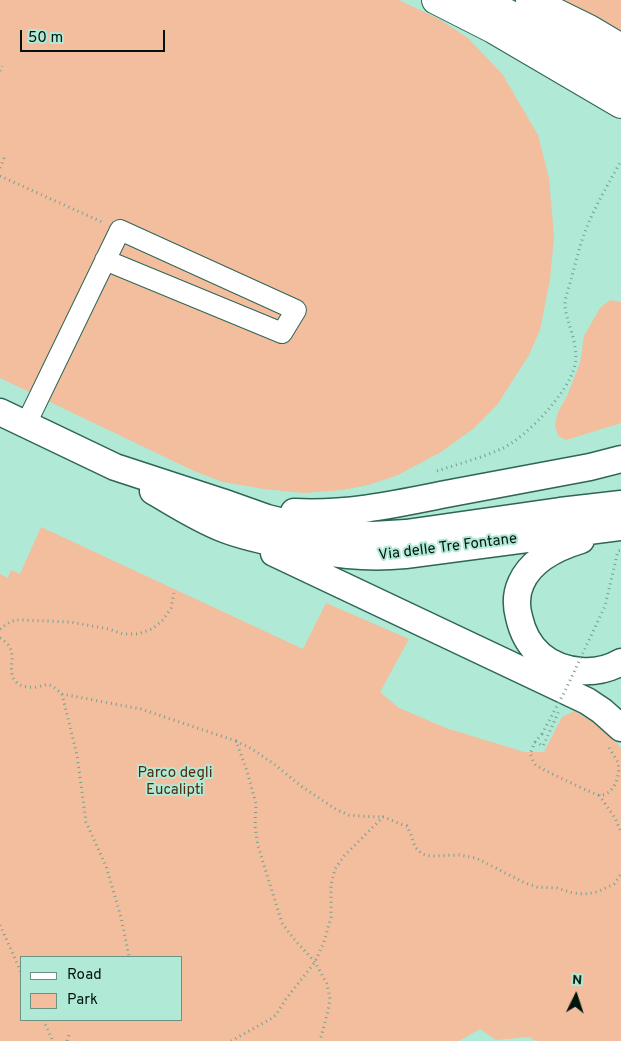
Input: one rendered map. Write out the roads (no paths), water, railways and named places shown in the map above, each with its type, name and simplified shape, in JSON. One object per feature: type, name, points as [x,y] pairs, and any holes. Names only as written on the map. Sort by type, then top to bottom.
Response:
[{"type":"highway","points":[[436,0],[493,29],[621,104]]},
{"type":"highway","points":[[480,0],[581,51],[621,76]]},
{"type":"highway","points":[[530,0],[589,29],[621,48]]},
{"type":"main road","name":"Via delle Tre Fontane","points":[[8,419],[114,467],[256,514],[288,523],[340,533],[373,535],[428,530],[619,523]]},
{"type":"main road","points":[[222,502],[290,512],[342,512],[397,504],[590,467],[621,459]]},
{"type":"main road","name":"Via delle Tre Fontane","points":[[114,467],[171,501],[224,529],[277,543],[351,556],[379,557],[433,552],[619,523]]},
{"type":"main road","points":[[619,523],[572,543],[540,560],[533,566],[520,584],[517,604],[525,636],[537,652],[548,661],[562,667],[587,671],[604,669],[621,662]]},
{"type":"main road","points":[[224,529],[595,706],[611,718],[614,736]]},
{"type":"lane","points":[[8,419],[105,260],[120,230],[296,310],[282,333],[105,260]]},
{"type":"park label","name":"Parco degli Eucalipti","points":[[175,782]]}]
